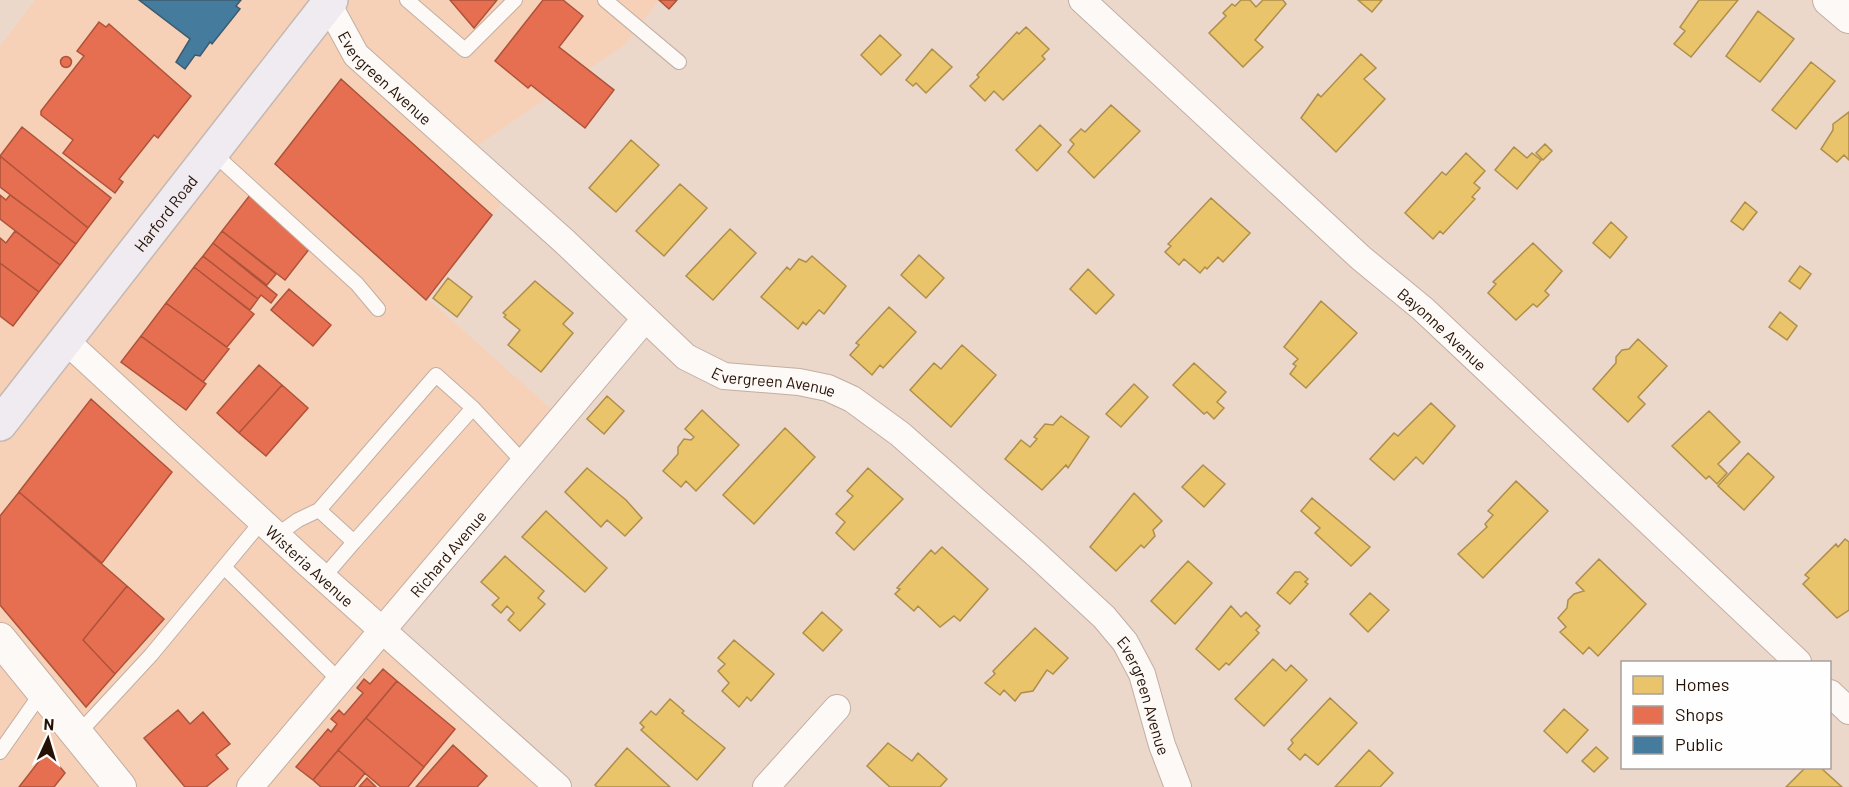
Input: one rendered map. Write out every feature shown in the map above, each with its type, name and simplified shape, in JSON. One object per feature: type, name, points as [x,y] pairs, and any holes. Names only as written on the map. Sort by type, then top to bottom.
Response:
[{"type":"main road","name":"Harford Road","points":[[0,424],[328,1]]},
{"type":"street","name":"Bayonne Avenue","points":[[1082,0],[1361,258],[1423,309],[1796,661]]},
{"type":"street","points":[[1829,0],[1849,17]]},
{"type":"street","name":"Evergreen Avenue","points":[[328,1],[356,55],[564,241],[686,357],[706,369],[744,380],[799,382],[828,388],[852,399],[908,441],[1096,610],[1125,642],[1142,675],[1162,745],[1178,787]]},
{"type":"street","name":"Richard Avenue","points":[[250,787],[645,319]]},
{"type":"street","name":"Wisteria Avenue","points":[[66,340],[323,578],[558,787]]},
{"type":"street","points":[[0,639],[120,787]]},
{"type":"street","points":[[1831,694],[1849,711]]},
{"type":"street","points":[[766,787],[837,708]]},
{"type":"lane","points":[[407,0],[465,50],[515,0]]},
{"type":"lane","points":[[605,0],[679,62]]},
{"type":"lane","points":[[212,152],[357,284],[378,309]]},
{"type":"lane","points":[[77,735],[151,655],[224,567],[269,528],[319,510],[436,375],[473,408],[524,463]]},
{"type":"lane","points":[[323,578],[473,408]]},
{"type":"lane","points":[[319,510],[354,542]]},
{"type":"lane","points":[[224,567],[340,681]]},
{"type":"lane","points":[[0,752],[42,692]]},
{"type":"shaded area","points":[[35,0],[659,0],[624,45],[465,154],[509,193],[428,299],[560,417],[380,627],[556,787],[0,787],[0,46]]},
{"type":"building: Homes","points":[[1241,0],[1250,0],[1256,7],[1263,0],[1283,0],[1286,4],[1255,40],[1263,47],[1243,67],[1209,33],[1226,16],[1223,13],[1232,4],[1235,6]]},
{"type":"building: Homes","points":[[1358,0],[1382,0],[1372,12]]},
{"type":"building: Homes","points":[[1699,0],[1738,0],[1691,57],[1674,44],[1685,31],[1680,27]]},
{"type":"building: Homes","points":[[1758,11],[1794,39],[1760,82],[1726,56]]},
{"type":"building: Homes","points":[[1026,27],[1049,49],[1042,56],[1045,59],[1003,100],[994,91],[985,101],[970,86],[979,77],[977,75],[1017,32],[1019,34]]},
{"type":"building: Homes","points":[[880,35],[901,55],[881,75],[861,55]]},
{"type":"building: Homes","points":[[932,49],[952,67],[926,93],[916,83],[913,86],[906,80]]},
{"type":"building: Homes","points":[[1361,54],[1376,68],[1364,79],[1385,99],[1336,152],[1301,118],[1318,94],[1321,97]]},
{"type":"building: Homes","points":[[1811,62],[1835,81],[1796,129],[1772,110]]},
{"type":"building: Homes","points":[[1111,105],[1140,131],[1094,178],[1068,152],[1074,144],[1070,140],[1081,129],[1085,132]]},
{"type":"building: Homes","points":[[1849,112],[1849,160],[1844,155],[1837,162],[1821,149],[1833,130],[1833,124]]},
{"type":"building: Homes","points":[[1040,125],[1061,145],[1037,171],[1016,150]]},
{"type":"building: Homes","points":[[631,140],[659,165],[616,212],[589,188]]},
{"type":"building: Homes","points":[[1545,144],[1552,151],[1543,160],[1536,153]]},
{"type":"building: Homes","points":[[1514,147],[1527,158],[1532,153],[1541,160],[1517,189],[1495,170]]},
{"type":"building: Homes","points":[[1466,153],[1485,171],[1474,183],[1480,188],[1472,197],[1475,199],[1443,234],[1440,231],[1433,239],[1405,213],[1442,172],[1446,175]]},
{"type":"building: Homes","points":[[680,184],[707,208],[664,256],[636,231]]},
{"type":"building: Homes","points":[[1211,198],[1250,233],[1223,262],[1218,257],[1200,273],[1184,259],[1179,265],[1165,252],[1171,246],[1168,244]]},
{"type":"building: Homes","points":[[1745,202],[1757,212],[1743,230],[1731,221]]},
{"type":"building: Homes","points":[[1611,222],[1627,237],[1610,258],[1593,243]]},
{"type":"building: Homes","points":[[730,229],[756,253],[713,300],[686,276]]},
{"type":"building: Homes","points":[[1533,243],[1562,271],[1545,291],[1549,295],[1537,307],[1533,304],[1516,320],[1488,293],[1496,284],[1493,282]]},
{"type":"building: Homes","points":[[919,255],[944,278],[926,298],[901,275]]},
{"type":"building: Homes","points":[[812,256],[846,286],[824,314],[819,310],[806,325],[803,322],[798,329],[761,297],[787,267],[790,270],[799,259],[806,262]]},
{"type":"building: Homes","points":[[1800,266],[1811,274],[1800,289],[1789,281]]},
{"type":"building: Homes","points":[[1088,269],[1114,295],[1096,314],[1070,289]]},
{"type":"building: Homes","points":[[448,278],[472,297],[457,317],[433,298]]},
{"type":"building: Homes","points":[[535,281],[573,313],[563,324],[573,333],[541,372],[508,345],[520,330],[504,317],[506,315],[503,313]]},
{"type":"building: Homes","points":[[1321,301],[1357,333],[1306,388],[1290,374],[1296,366],[1293,364],[1298,359],[1284,347]]},
{"type":"building: Homes","points":[[889,307],[916,332],[883,368],[880,365],[872,375],[850,355],[859,345],[856,343]]},
{"type":"building: Homes","points":[[1780,312],[1797,326],[1787,340],[1769,327]]},
{"type":"building: Homes","points":[[1638,339],[1667,366],[1638,397],[1645,404],[1628,422],[1593,389],[1616,363],[1616,357],[1622,350],[1629,349]]},
{"type":"building: Homes","points":[[962,345],[996,375],[951,427],[910,390],[934,363],[941,369]]},
{"type":"building: Homes","points":[[1194,363],[1226,392],[1217,402],[1224,408],[1214,419],[1207,412],[1204,414],[1173,385]]},
{"type":"building: Homes","points":[[1134,384],[1148,397],[1121,427],[1106,414]]},
{"type":"building: Homes","points":[[607,396],[624,411],[604,434],[587,419]]},
{"type":"building: Homes","points":[[1431,403],[1455,426],[1423,464],[1416,457],[1394,480],[1370,459],[1394,433],[1398,436]]},
{"type":"building: Homes","points":[[702,410],[739,445],[696,491],[686,481],[681,487],[663,471],[678,454],[678,447],[684,439],[691,440],[694,437],[685,429]]},
{"type":"building: Homes","points":[[1709,411],[1740,442],[1718,464],[1727,473],[1717,484],[1709,476],[1706,479],[1672,446]]},
{"type":"building: Homes","points":[[1061,416],[1089,437],[1068,468],[1066,465],[1042,490],[1005,459],[1021,440],[1030,447],[1037,439],[1034,437],[1045,424],[1053,425]]},
{"type":"building: Homes","points":[[785,428],[815,457],[754,524],[723,495]]},
{"type":"building: Homes","points":[[1748,453],[1774,477],[1744,510],[1718,486]]},
{"type":"building: Homes","points":[[1203,465],[1225,484],[1204,507],[1182,487]]},
{"type":"building: Homes","points":[[587,468],[626,500],[642,518],[625,536],[607,520],[601,527],[565,492]]},
{"type":"building: Homes","points":[[868,468],[903,499],[854,550],[836,533],[845,522],[836,514],[853,496],[847,491]]},
{"type":"building: Homes","points":[[1516,481],[1548,511],[1483,578],[1458,554],[1487,527],[1485,524],[1493,515],[1488,511]]},
{"type":"building: Homes","points":[[1134,493],[1162,521],[1153,530],[1155,536],[1144,548],[1141,545],[1116,571],[1090,547]]},
{"type":"building: Homes","points":[[1312,498],[1370,547],[1351,566],[1315,533],[1320,528],[1301,511]]},
{"type":"building: Homes","points":[[546,511],[607,568],[585,592],[522,537]]},
{"type":"building: Homes","points":[[1845,539],[1849,542],[1849,610],[1837,618],[1803,584],[1809,578],[1805,575],[1836,544],[1838,547]]},
{"type":"building: Homes","points":[[942,547],[988,589],[960,621],[954,616],[940,627],[918,606],[914,611],[895,594],[900,589],[897,588],[931,550],[935,554]]},
{"type":"building: Homes","points":[[505,556],[544,591],[538,598],[545,604],[520,631],[508,620],[514,613],[507,606],[501,613],[492,605],[499,598],[481,582]]},
{"type":"building: Homes","points":[[1599,559],[1646,604],[1598,656],[1589,647],[1583,654],[1560,632],[1566,627],[1558,618],[1567,608],[1568,600],[1574,594],[1584,591],[1576,583]]},
{"type":"building: Homes","points":[[1188,561],[1212,583],[1175,624],[1151,601]]},
{"type":"building: Homes","points":[[1295,572],[1300,572],[1308,579],[1305,582],[1308,584],[1290,604],[1277,593]]},
{"type":"building: Homes","points":[[1370,593],[1389,610],[1368,632],[1350,614]]},
{"type":"building: Homes","points":[[1231,606],[1241,617],[1246,612],[1260,626],[1256,630],[1259,633],[1229,665],[1226,663],[1219,670],[1196,649]]},
{"type":"building: Homes","points":[[822,612],[842,630],[823,651],[803,633]]},
{"type":"building: Homes","points":[[1035,628],[1068,658],[1053,674],[1047,670],[1033,691],[1021,693],[1015,701],[1004,690],[1000,695],[985,683],[995,674],[993,671]]},
{"type":"building: Homes","points":[[734,640],[774,674],[751,701],[747,697],[739,707],[722,691],[729,683],[718,671],[725,664],[718,658]]},
{"type":"building: Homes","points":[[1273,659],[1286,671],[1291,665],[1307,680],[1264,726],[1235,699]]},
{"type":"building: Homes","points":[[1330,698],[1357,723],[1318,765],[1305,754],[1300,760],[1288,749],[1293,743],[1291,740]]},
{"type":"building: Homes","points":[[670,699],[684,711],[682,713],[725,748],[697,780],[641,730],[644,727],[640,723],[651,711],[656,715]]},
{"type":"building: Homes","points":[[1564,709],[1588,730],[1567,753],[1544,731]]},
{"type":"building: Homes","points":[[888,743],[912,761],[918,753],[947,779],[940,787],[890,787],[867,766]]},
{"type":"building: Homes","points":[[1596,747],[1608,758],[1594,772],[1582,761]]},
{"type":"building: Homes","points":[[627,748],[670,787],[597,787],[595,785]]},
{"type":"building: Homes","points":[[1369,750],[1393,773],[1380,787],[1335,787]]},
{"type":"building: Homes","points":[[1804,769],[1822,769],[1842,787],[1786,787]]},
{"type":"building: Shops","points":[[450,0],[497,0],[474,28]]},
{"type":"building: Shops","points":[[543,0],[563,0],[583,16],[559,47],[614,90],[585,128],[531,85],[528,88],[495,61]]},
{"type":"building: Shops","points":[[659,0],[677,0],[669,9]]},
{"type":"building: Shops","points":[[99,22],[106,27],[109,24],[191,96],[158,138],[154,135],[119,179],[123,182],[115,193],[63,153],[73,140],[41,115],[41,111],[84,56],[77,51]]},
{"type":"building: Shops","points":[[66,56],[72,62],[66,68],[60,62]]},
{"type":"building: Shops","points":[[341,79],[492,215],[426,300],[275,164]]},
{"type":"building: Shops","points":[[22,127],[111,198],[88,228],[0,156]]},
{"type":"building: Shops","points":[[0,156],[88,228],[76,244],[0,187]]},
{"type":"building: Shops","points":[[0,195],[6,200],[10,195],[76,244],[60,265],[0,219]]},
{"type":"building: Shops","points":[[250,195],[310,248],[285,280],[222,231]]},
{"type":"building: Shops","points":[[15,231],[60,265],[39,292],[0,263],[0,238],[6,243]]},
{"type":"building: Shops","points":[[222,231],[276,274],[267,285],[213,243]]},
{"type":"building: Shops","points":[[213,243],[277,295],[271,303],[261,295],[258,299],[203,256]]},
{"type":"building: Shops","points":[[203,256],[258,299],[250,310],[194,267]]},
{"type":"building: Shops","points":[[0,263],[39,292],[13,326],[0,316]]},
{"type":"building: Shops","points":[[194,267],[254,314],[227,347],[166,303]]},
{"type":"building: Shops","points":[[289,289],[331,325],[313,346],[271,310]]},
{"type":"building: Shops","points":[[166,303],[229,349],[203,382],[141,336]]},
{"type":"building: Shops","points":[[141,336],[206,384],[186,410],[121,362]]},
{"type":"building: Shops","points":[[259,365],[282,385],[239,433],[217,413]]},
{"type":"building: Shops","points":[[282,385],[308,408],[266,456],[239,433]]},
{"type":"building: Shops","points":[[91,399],[172,472],[102,563],[19,492]]},
{"type":"building: Shops","points":[[19,492],[127,586],[83,640],[115,674],[86,707],[0,605],[0,516]]},
{"type":"building: Shops","points":[[127,586],[164,619],[115,674],[83,640]]},
{"type":"building: Shops","points":[[383,669],[397,681],[313,780],[296,767],[328,729],[331,732],[337,724],[331,719],[339,710],[344,715],[363,693],[357,688],[364,679],[370,684]]},
{"type":"building: Shops","points":[[397,681],[455,729],[424,767],[366,718]]},
{"type":"building: Shops","points":[[178,710],[190,724],[203,712],[230,744],[216,755],[228,769],[206,787],[185,787],[144,738]]},
{"type":"building: Shops","points":[[366,718],[424,767],[408,787],[381,787],[338,750]]},
{"type":"building: Shops","points":[[453,745],[487,776],[477,787],[416,787]]},
{"type":"building: Shops","points":[[338,750],[365,773],[354,787],[321,787],[313,780]]},
{"type":"building: Shops","points":[[47,751],[65,773],[54,787],[19,787]]},
{"type":"building: Shops","points":[[367,778],[376,787],[359,787]]},
{"type":"building: Public","points":[[139,0],[241,0],[236,6],[240,9],[212,44],[210,42],[200,56],[195,55],[185,69],[176,62],[190,39]]}]
